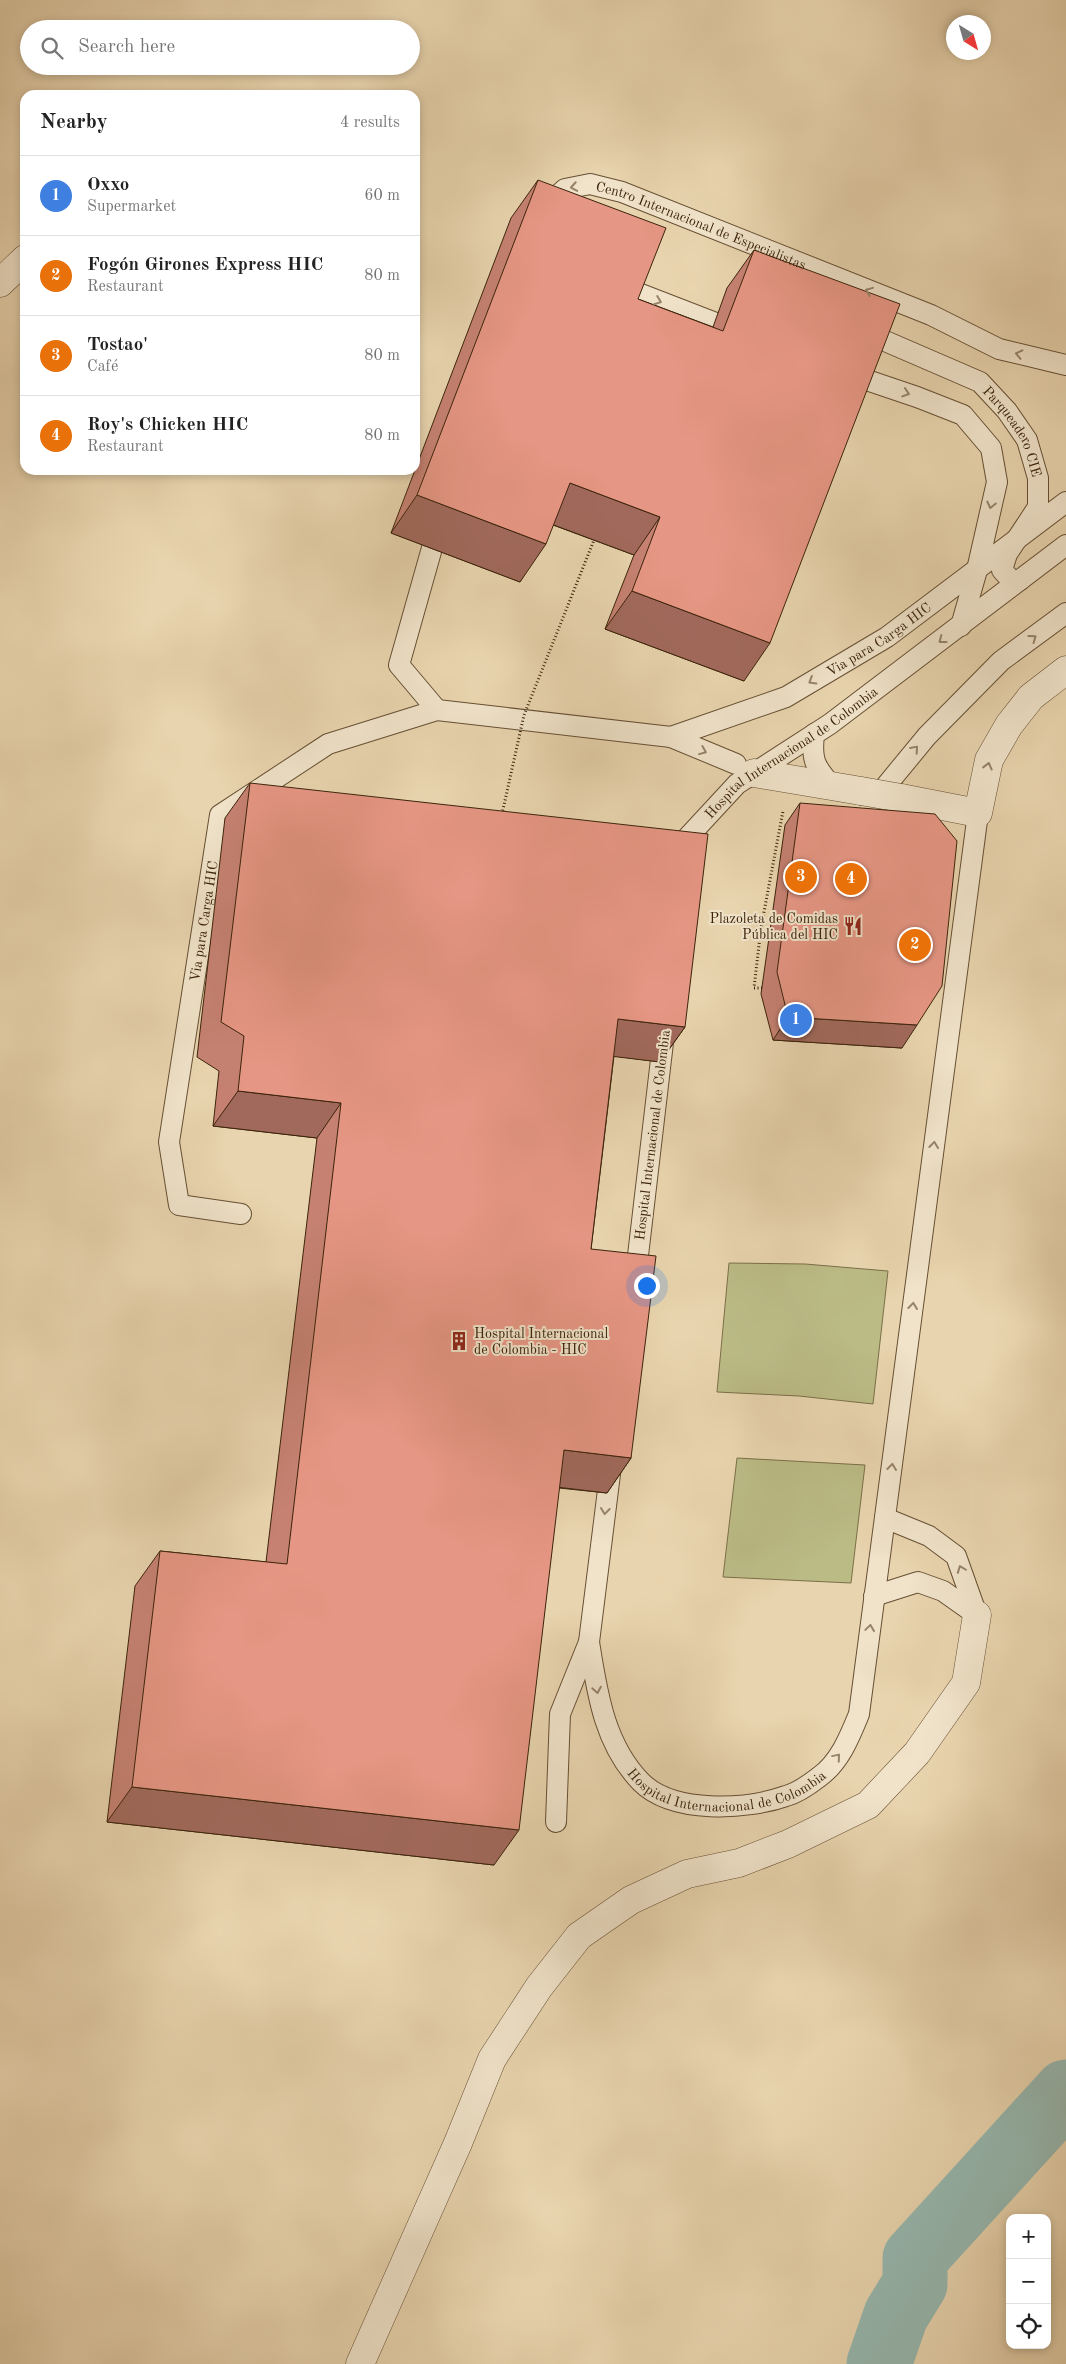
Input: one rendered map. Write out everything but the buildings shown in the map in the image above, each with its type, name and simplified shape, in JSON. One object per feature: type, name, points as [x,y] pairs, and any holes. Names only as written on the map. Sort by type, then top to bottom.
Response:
[{"type":"street","points":[[0,283],[20,264]]},
{"type":"street","points":[[745,769],[866,795],[978,813],[989,760],[1009,725],[1031,697],[1066,670]]},
{"type":"street","points":[[360,2364],[458,2143],[492,2059],[539,1987],[579,1936],[631,1900],[687,1874],[740,1863],[788,1844],[868,1805],[917,1753],[966,1683],[977,1615]]},
{"type":"lane","name":"Centro Internacional de Especialistas","points":[[538,225],[544,207],[565,189],[590,184],[622,192],[931,315],[999,349],[1066,365]]},
{"type":"lane","points":[[596,276],[759,340]]},
{"type":"lane","name":"Parqueadero CIE","points":[[847,325],[980,382],[1007,411],[1027,440],[1038,478],[1038,507],[998,563],[980,604],[980,611]]},
{"type":"lane","points":[[832,368],[963,415],[991,448],[997,482],[977,570],[961,626]]},
{"type":"lane","name":"Via para Carga HIC","points":[[671,737],[786,697],[887,637],[1066,502]]},
{"type":"lane","name":"Parqueadero CIE","points":[[1014,542],[1007,554],[1002,570],[1011,580],[1020,580]]},
{"type":"lane","name":"Hospital Internacional de Colombia","points":[[682,879],[686,838],[737,784],[745,769],[814,734],[961,626],[1066,545]]},
{"type":"lane","points":[[432,548],[399,665],[437,710]]},
{"type":"lane","points":[[814,734],[812,753],[817,769],[866,795],[1001,660],[1066,614]]},
{"type":"lane","name":"Via para Carga HIC","points":[[241,1214],[178,1205],[169,1142],[220,815],[328,744],[437,710],[671,737],[745,769]]},
{"type":"lane","name":"Hospital Internacional de Colombia","points":[[589,1642],[598,1697],[615,1748],[642,1783],[675,1802],[715,1806],[752,1804],[788,1796],[820,1777],[845,1748],[859,1714],[978,813]]},
{"type":"lane","name":"Hospital Internacional de Colombia","points":[[632,1298],[666,1016]]},
{"type":"lane","name":"Hospital Internacional de Colombia","points":[[556,1822],[560,1714],[589,1642],[614,1446]]},
{"type":"lane","points":[[885,1518],[930,1536],[956,1556],[977,1615]]},
{"type":"lane","points":[[874,1596],[918,1582],[943,1590],[977,1615]]},
{"type":"path","points":[[501,818],[524,715],[594,540]]},
{"type":"path","points":[[762,988],[754,988],[761,928],[789,779]]},
{"type":"green space","points":[[729,1263],[805,1264],[888,1271],[873,1404],[799,1396],[717,1392]]},
{"type":"green space","points":[[737,1458],[865,1465],[851,1583],[723,1577]]},
{"type":"waterway","points":[[879,2364],[896,2315],[915,2284],[915,2258],[1066,2092]]},
{"type":"place","name":"Tostao'","points":[[801,877]]},
{"type":"place","name":"Roy's Chicken HIC","points":[[851,879]]},
{"type":"place","name":"Plazoleta de Comidas Pública del HIC","points":[[853,926]]},
{"type":"place","name":"Fogón Girones Express HIC","points":[[915,945]]},
{"type":"place","name":"Oxxo","points":[[796,1020]]},
{"type":"place","name":"Hospital Internacional de Colombia - HIC","points":[[459,1341]]}]
